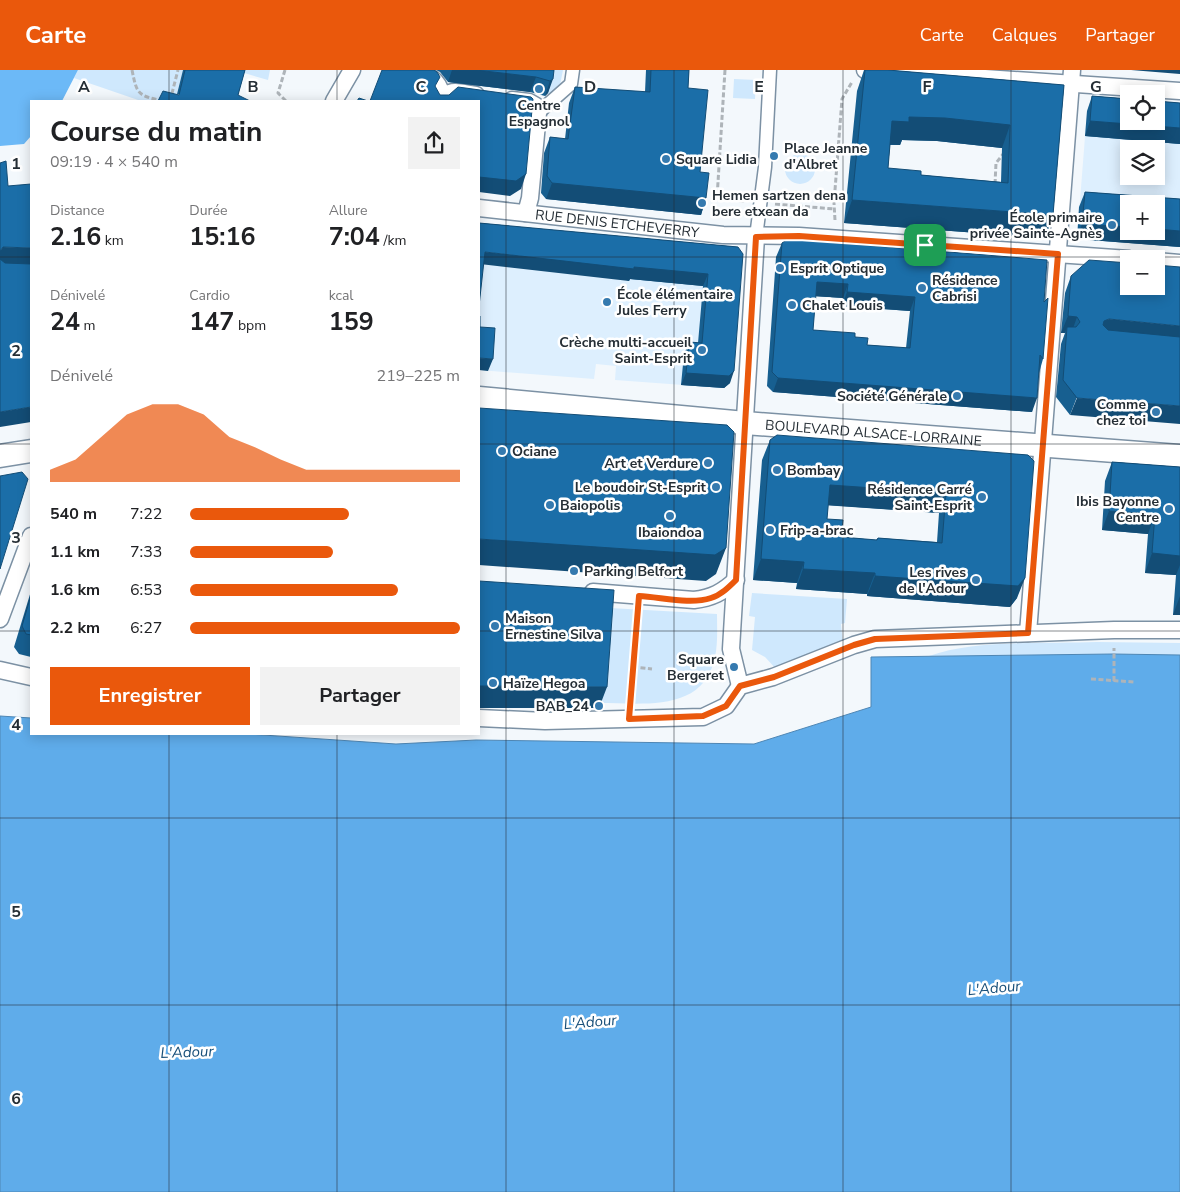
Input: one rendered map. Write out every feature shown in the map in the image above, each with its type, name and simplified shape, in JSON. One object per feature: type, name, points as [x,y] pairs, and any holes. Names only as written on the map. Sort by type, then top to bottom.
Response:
[{"type":"main road","name":"BOULEVARD ALSACE-LORRAINE","points":[[480,398],[745,423],[1180,456]]},
{"type":"main road","points":[[0,456],[30,451]]},
{"type":"street","points":[[335,100],[352,70]]},
{"type":"street","points":[[408,70],[434,77],[440,83],[442,98]]},
{"type":"street","points":[[538,113],[571,84],[573,70]]},
{"type":"street","points":[[740,686],[731,650],[756,237],[765,167],[770,70]]},
{"type":"street","points":[[859,75],[1071,76],[1180,91]]},
{"type":"street","points":[[1028,633],[1071,76]]},
{"type":"street","points":[[442,98],[451,91],[529,102],[536,106],[538,113],[530,198],[526,213]]},
{"type":"street","name":"RUE DENIS ETCHEVERRY","points":[[480,208],[756,237],[799,236],[1120,258]]},
{"type":"street","points":[[1165,262],[1180,263]]},
{"type":"street","points":[[1,617],[30,539]]},
{"type":"street","points":[[573,590],[694,600],[711,598],[724,591],[736,580]]},
{"type":"street","points":[[480,718],[545,721],[703,716],[726,706],[740,686],[774,677],[854,645],[875,639],[1114,630],[1180,630]]},
{"type":"street","points":[[0,670],[30,677]]},
{"type":"path","points":[[132,70],[136,89],[141,96],[158,100]]},
{"type":"path","points":[[170,100],[178,70]]},
{"type":"path","points":[[285,70],[278,93],[285,100]]},
{"type":"path","points":[[835,226],[834,203],[842,99],[859,75]]},
{"type":"path","points":[[994,193],[996,163],[1007,149]]},
{"type":"path","points":[[629,719],[639,596]]},
{"type":"path","points":[[1114,630],[1114,680]]},
{"type":"path","points":[[633,667],[652,669]]},
{"type":"path","points":[[1091,679],[1134,682]]},
{"type":"shaded area","points":[[0,70],[78,70],[63,100],[30,100],[30,137],[24,144],[0,146]]},
{"type":"shaded area","points":[[78,70],[183,70],[175,100],[138,100],[74,78]]},
{"type":"shaded area","points":[[234,70],[270,70],[268,80]]},
{"type":"shaded area","points":[[550,70],[563,70],[560,85],[548,96]]},
{"type":"shaded area","points":[[734,79],[756,80],[755,99],[733,98]]},
{"type":"shaded area","points":[[1087,111],[1120,114],[1120,130],[1165,130],[1165,120],[1180,119],[1180,247],[1077,239]]},
{"type":"shaded area","points":[[800,154],[811,158],[815,169],[811,180],[800,184],[789,180],[785,169],[789,158]]},
{"type":"shaded area","name":"École élémentaire Jules Ferry","points":[[480,235],[739,266],[730,383],[724,388],[615,380],[616,366],[596,364],[594,379],[480,370]]},
{"type":"shaded area","points":[[752,593],[847,599],[845,623],[841,624],[843,644],[777,670],[765,657],[752,650],[755,617],[749,616]]},
{"type":"shaded area","points":[[610,608],[717,614],[716,652],[709,675],[698,688],[685,696],[669,701],[634,704],[599,703]]},
{"type":"shaded area","points":[[1097,642],[1180,643],[1180,658],[929,656],[968,647],[989,645]]},
{"type":"water","name":"L'Adour","points":[[1180,655],[1180,1192],[0,1192],[0,716],[30,718],[30,735],[263,735],[396,744],[476,740],[754,744],[871,707],[871,657]]},
{"type":"building","points":[[185,70],[245,70],[238,95],[248,100],[158,100],[163,91],[179,95]]},
{"type":"building","points":[[382,70],[434,70],[440,77],[435,86],[440,95],[449,95],[458,87],[531,97],[533,99],[526,174],[516,181],[480,177],[480,100],[370,100]]},
{"type":"building","points":[[476,70],[554,70],[553,79],[550,81],[536,77]]},
{"type":"building","points":[[651,70],[689,70],[688,88],[708,90],[700,172],[709,173],[706,198],[552,183],[547,176],[550,137],[568,139],[575,87],[650,92]]},
{"type":"building","points":[[865,70],[888,70],[1064,85],[1053,215],[852,200]],"holes":[[[909,117],[945,118],[1010,125],[1008,183],[921,175],[921,171],[888,168],[892,121],[909,122]]]},
{"type":"building","points":[[1092,96],[1120,98],[1120,123],[1090,121]]},
{"type":"building","points":[[1165,102],[1180,103],[1180,128],[1165,127]]},
{"type":"building","points":[[6,161],[8,186],[30,184],[30,248],[3,247],[0,251],[0,163]]},
{"type":"building","points":[[1085,192],[1126,195],[1120,195],[1120,226],[1082,224]]},
{"type":"building","points":[[1165,198],[1180,199],[1180,231],[1165,230]]},
{"type":"building","points":[[480,223],[738,247],[743,254],[734,371],[729,376],[686,373],[689,342],[702,343],[708,274],[634,267],[634,269],[485,252],[480,297]]},
{"type":"building","points":[[788,239],[1047,260],[1044,302],[1048,298],[1043,359],[1040,355],[1037,398],[778,378],[772,372],[782,243]],"holes":[[[817,282],[848,284],[847,292],[915,297],[910,348],[867,345],[868,338],[855,337],[855,333],[813,330]]]},
{"type":"building","points":[[0,259],[5,263],[30,264],[30,407],[0,412]]},
{"type":"building","points":[[1089,260],[1120,262],[1120,295],[1165,295],[1165,266],[1180,267],[1180,326],[1109,319],[1104,321],[1103,325],[1108,330],[1180,337],[1180,406],[1077,398],[1063,380],[1067,327],[1076,327],[1080,322],[1077,317],[1068,316],[1071,276]]},
{"type":"building","points":[[480,327],[495,328],[493,359],[480,358]]},
{"type":"building","points":[[480,408],[727,425],[734,432],[726,548],[715,555],[480,539]]},
{"type":"building","points":[[777,435],[1028,455],[1034,461],[1025,578],[1018,586],[875,576],[875,573],[803,569],[804,562],[761,559],[770,440]],"holes":[[[830,485],[946,493],[942,543],[841,537],[843,520],[827,519]]]},
{"type":"building","points":[[1112,462],[1180,467],[1180,556],[1152,553],[1155,514],[1109,511]]},
{"type":"building","points":[[22,472],[28,479],[0,569],[0,476]]},
{"type":"building","points":[[480,581],[614,590],[607,687],[480,686]]},
{"type":"building","points":[[30,598],[30,635],[26,634],[22,626]]},
{"type":"place","name":"Centre Espagnol","points":[[539,89]]},
{"type":"place","name":"Place Jeanne d'Albret","points":[[774,156]]},
{"type":"place","name":"Square Lidia","points":[[666,159]]},
{"type":"place","name":"Hemen sartzen dena bere etxean da","points":[[702,203]]},
{"type":"place","name":"École primaire privée Sainte-Agnès","points":[[1112,225]]},
{"type":"place","name":"Esprit Optique","points":[[780,268]]},
{"type":"place","name":"Résidence Cabrisi","points":[[922,288]]},
{"type":"place","name":"École élémentaire Jules Ferry","points":[[607,302]]},
{"type":"place","name":"Chalet Louis","points":[[792,305]]},
{"type":"place","name":"Crèche multi-accueil Saint-Esprit","points":[[702,350]]},
{"type":"place","name":"Société Générale","points":[[957,396]]},
{"type":"place","name":"Comme chez toi","points":[[1156,412]]},
{"type":"place","name":"Ociane","points":[[502,451]]},
{"type":"place","name":"Art et Verdure","points":[[708,463]]},
{"type":"place","name":"Bombay","points":[[777,470]]},
{"type":"place","name":"Le boudoir St-Esprit","points":[[716,487]]},
{"type":"place","name":"Résidence Carré Saint-Esprit","points":[[982,497]]},
{"type":"place","name":"Baiopolis","points":[[550,505]]},
{"type":"place","name":"Ibis Bayonne Centre","points":[[1169,509]]},
{"type":"place","name":"Ibaiondoa","points":[[670,516]]},
{"type":"place","name":"Frip-a-brac","points":[[770,530]]},
{"type":"place","name":"Parking Belfort","points":[[574,571]]},
{"type":"place","name":"Les rives de l'Adour","points":[[976,580]]},
{"type":"place","name":"Maison Ernestine Silva","points":[[495,626]]},
{"type":"place","name":"Square Bergeret","points":[[734,667]]},
{"type":"place","name":"Haïze Hegoa","points":[[493,683]]},
{"type":"place","name":"BAB_24","points":[[599,706]]},
{"type":"route","points":[[799,236],[925,245],[1058,254],[1028,633],[875,639],[854,645],[774,677],[740,686],[726,706],[703,716],[629,719],[639,596],[694,600],[711,598],[724,591],[736,580],[745,452],[756,237],[799,236]]}]
